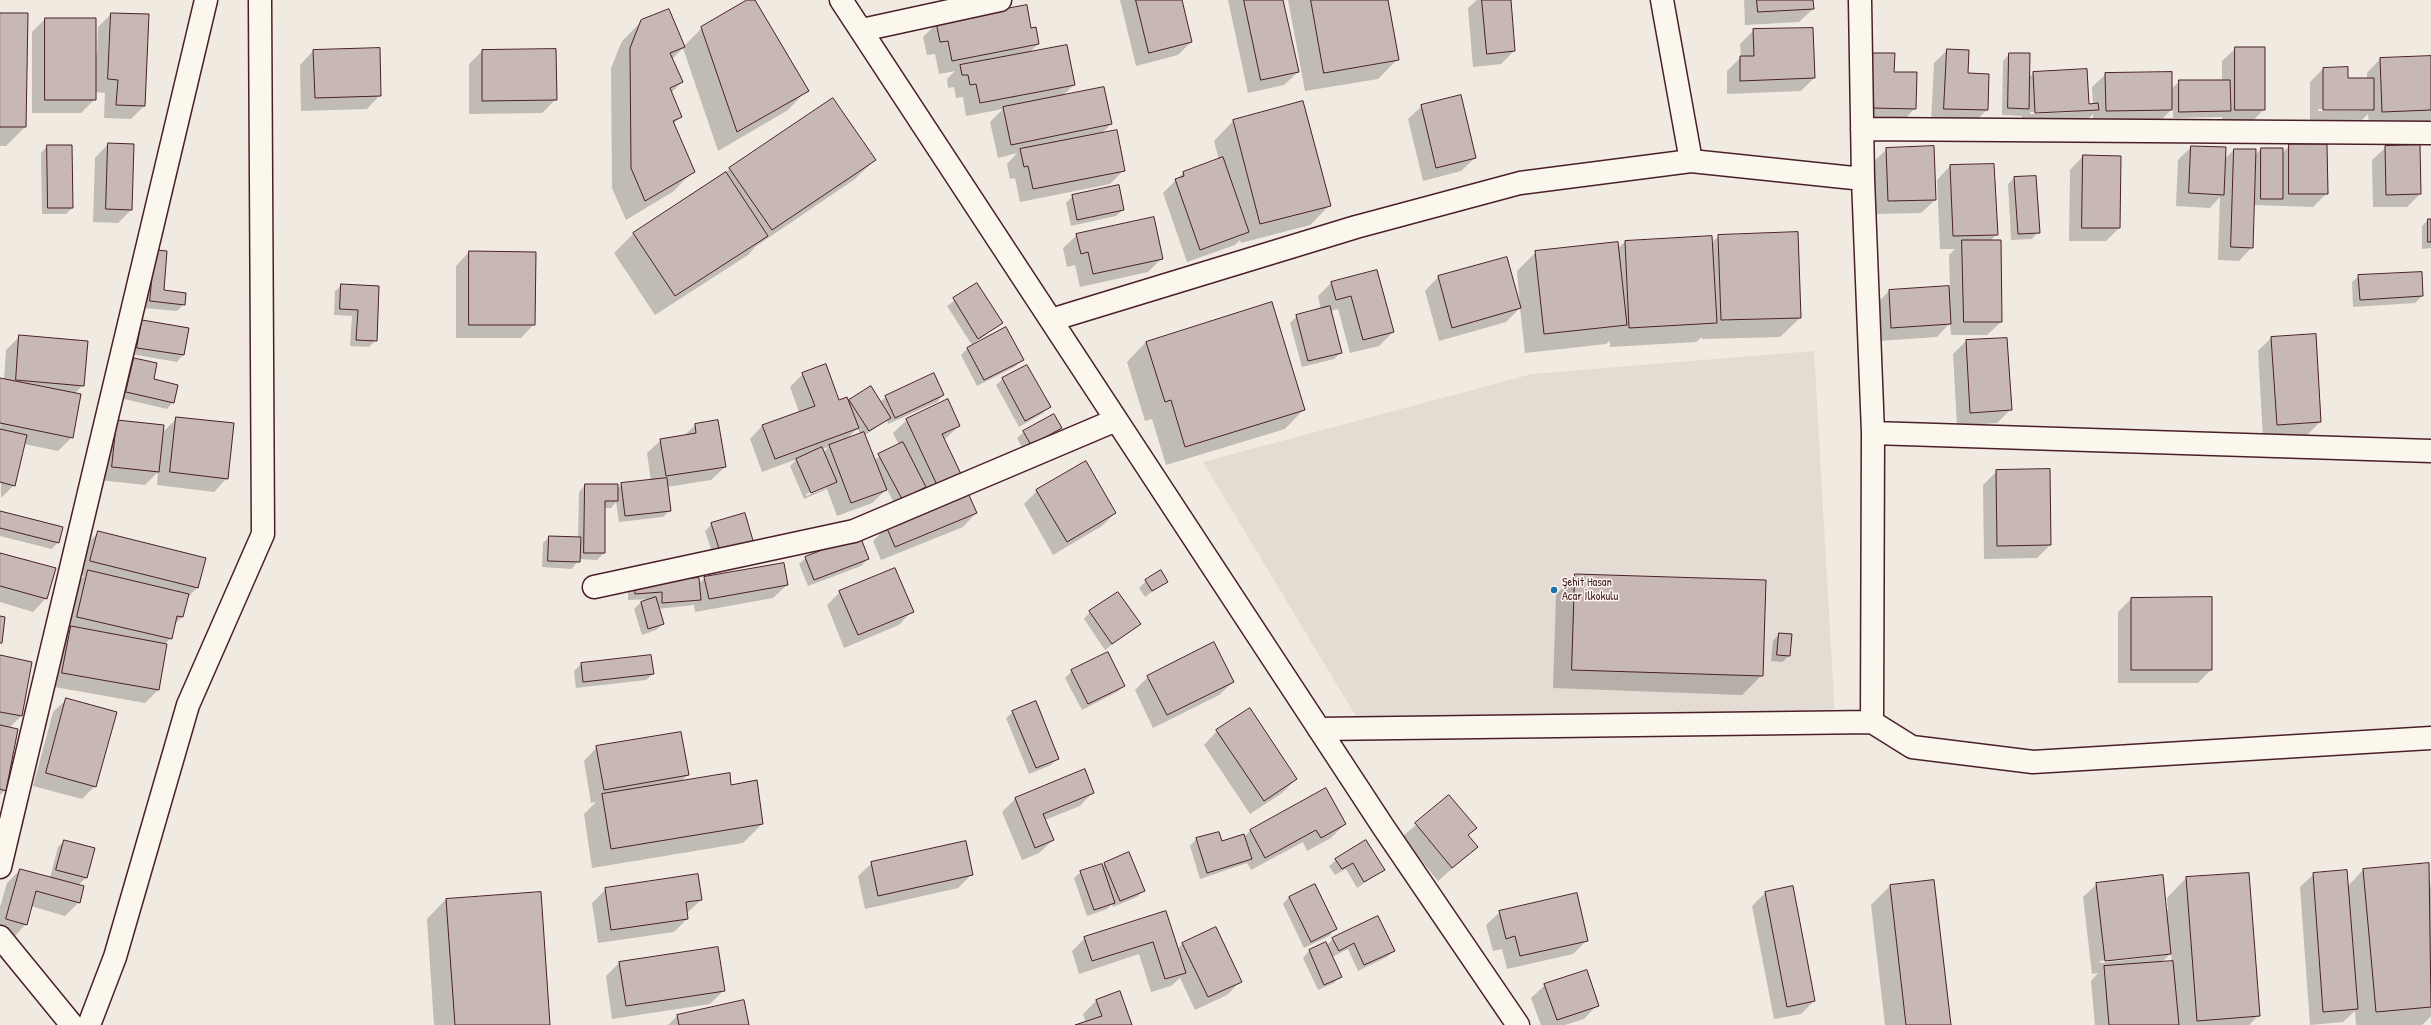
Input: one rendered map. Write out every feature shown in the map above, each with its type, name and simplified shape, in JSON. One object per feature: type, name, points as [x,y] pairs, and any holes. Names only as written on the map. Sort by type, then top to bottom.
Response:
[{"type":"street","points":[[0,867],[206,0]]},
{"type":"street","points":[[89,1025],[115,957],[188,706],[263,534],[260,0]]},
{"type":"street","points":[[841,0],[1319,729],[1518,1025]]},
{"type":"street","points":[[862,30],[1000,0]]},
{"type":"street","points":[[1662,0],[1691,161]]},
{"type":"street","points":[[1860,0],[1863,179],[1873,433],[1872,722]]},
{"type":"street","points":[[1862,129],[2431,133]]},
{"type":"street","points":[[1051,320],[1356,227],[1520,184],[1691,161],[1863,179]]},
{"type":"street","points":[[594,587],[854,531],[1116,420]]},
{"type":"street","points":[[1873,433],[2431,451]]},
{"type":"street","points":[[1319,729],[1872,722],[1912,747],[2033,762],[2431,738]]},
{"type":"street","points":[[0,937],[72,1025]]},
{"type":"shaded area","name":"Şehit Hasan Acar İlkokulu","points":[[1814,351],[1835,718],[1363,728],[1203,462],[1532,374]]},
{"type":"building","points":[[747,0],[755,0],[809,91],[737,132],[701,27]]},
{"type":"building","points":[[1136,0],[1182,0],[1192,42],[1149,53]]},
{"type":"building","points":[[1244,0],[1283,0],[1299,72],[1261,80]]},
{"type":"building","points":[[1311,0],[1388,0],[1399,60],[1324,73]]},
{"type":"building","points":[[1482,0],[1511,0],[1515,51],[1487,54]]},
{"type":"building","points":[[1757,0],[1813,0],[1814,9],[1758,12]]},
{"type":"building","points":[[1027,5],[1031,28],[1036,27],[1039,44],[952,61],[948,41],[940,42],[936,22]]},
{"type":"building","points":[[669,9],[685,47],[670,53],[683,82],[670,88],[682,117],[673,121],[695,172],[645,201],[631,168],[630,48],[641,20]]},
{"type":"building","points":[[0,13],[28,13],[26,127],[0,127]]},
{"type":"building","points":[[111,13],[149,14],[145,106],[116,105],[118,80],[108,79]]},
{"type":"building","points":[[45,18],[96,18],[96,100],[45,100]]},
{"type":"building","points":[[1813,28],[1815,78],[1740,81],[1740,56],[1754,56],[1753,29]]},
{"type":"building","points":[[1067,45],[1075,85],[980,103],[976,84],[970,85],[968,75],[962,75],[960,65]]},
{"type":"building","points":[[2235,47],[2265,47],[2265,110],[2235,110]]},
{"type":"building","points":[[380,48],[381,96],[315,98],[313,50]]},
{"type":"building","points":[[556,49],[557,100],[482,101],[482,50]]},
{"type":"building","points":[[1947,49],[1969,50],[1968,73],[1989,74],[1988,110],[1944,109]]},
{"type":"building","points":[[1873,53],[1895,53],[1894,72],[1917,72],[1916,109],[1872,108]]},
{"type":"building","points":[[2009,53],[2030,53],[2029,109],[2008,108]]},
{"type":"building","points":[[2431,56],[2431,110],[2382,112],[2380,58]]},
{"type":"building","points":[[2348,67],[2348,78],[2374,78],[2374,110],[2323,110],[2323,68]]},
{"type":"building","points":[[2087,69],[2089,104],[2098,103],[2099,110],[2035,113],[2033,72]]},
{"type":"building","points":[[2172,72],[2172,110],[2106,111],[2105,73]]},
{"type":"building","points":[[2179,80],[2230,80],[2231,111],[2179,112]]},
{"type":"building","points":[[1104,87],[1112,124],[1011,145],[1003,107]]},
{"type":"building","points":[[1461,95],[1476,158],[1436,168],[1421,105]]},
{"type":"building","points":[[833,98],[876,160],[772,230],[729,168]]},
{"type":"building","points":[[1303,101],[1331,206],[1260,224],[1233,120]]},
{"type":"building","points":[[1117,130],[1125,171],[1033,189],[1028,166],[1024,167],[1020,149]]},
{"type":"building","points":[[108,143],[134,144],[132,210],[106,209]]},
{"type":"building","points":[[2289,144],[2327,144],[2328,194],[2289,194]]},
{"type":"building","points":[[47,145],[72,145],[73,208],[48,208]]},
{"type":"building","points":[[2420,145],[2421,194],[2386,195],[2385,146]]},
{"type":"building","points":[[1934,146],[1936,200],[1888,201],[1886,148]]},
{"type":"building","points":[[2191,146],[2226,147],[2224,195],[2189,193]]},
{"type":"building","points":[[2261,148],[2283,148],[2283,199],[2261,199]]},
{"type":"building","points":[[2234,149],[2256,149],[2253,248],[2231,247]]},
{"type":"building","points":[[2083,155],[2121,156],[2120,228],[2082,228]]},
{"type":"building","points":[[1223,157],[1249,232],[1200,250],[1175,179],[1184,176],[1183,172]]},
{"type":"building","points":[[1994,164],[1998,235],[1953,236],[1950,165]]},
{"type":"building","points":[[726,172],[768,236],[675,296],[633,233]]},
{"type":"building","points":[[2036,176],[2040,233],[2018,234],[2014,177]]},
{"type":"building","points":[[1119,185],[1124,210],[1077,220],[1072,195]]},
{"type":"building","points":[[1154,217],[1163,259],[1093,274],[1088,252],[1081,254],[1076,234]]},
{"type":"building","points":[[2428,219],[2431,219],[2431,242],[2428,242]]},
{"type":"building","points":[[1798,232],[1801,318],[1721,320],[1718,235]]},
{"type":"building","points":[[1712,236],[1717,323],[1629,328],[1625,241]]},
{"type":"building","points":[[1962,240],[2001,240],[2002,322],[1964,322]]},
{"type":"building","points":[[1618,242],[1627,325],[1544,334],[1535,251]]},
{"type":"building","points":[[155,250],[167,251],[164,290],[186,293],[185,305],[150,301]]},
{"type":"building","points":[[469,251],[536,252],[535,325],[469,325]]},
{"type":"building","points":[[1507,257],[1521,308],[1452,328],[1438,276]]},
{"type":"building","points":[[1377,270],[1394,332],[1363,340],[1351,296],[1336,300],[1331,282]]},
{"type":"building","points":[[2422,272],[2423,296],[2360,300],[2358,275]]},
{"type":"building","points":[[977,283],[1003,323],[978,339],[953,298]]},
{"type":"building","points":[[341,284],[379,286],[377,341],[356,340],[358,310],[340,309]]},
{"type":"building","points":[[1949,286],[1951,324],[1891,328],[1889,290]]},
{"type":"building","points":[[1272,302],[1305,410],[1185,447],[1171,400],[1165,402],[1146,342]]},
{"type":"building","points":[[1330,306],[1342,353],[1308,361],[1296,315]]},
{"type":"building","points":[[142,320],[189,328],[184,355],[137,348]]},
{"type":"building","points":[[1006,327],[1024,360],[984,380],[967,348]]},
{"type":"building","points":[[2316,334],[2321,422],[2277,425],[2271,337]]},
{"type":"building","points":[[19,335],[88,341],[84,386],[16,380]]},
{"type":"building","points":[[2007,338],[2012,410],[1970,413],[1966,340]]},
{"type":"building","points":[[134,358],[157,363],[154,379],[178,385],[174,403],[126,392]]},
{"type":"building","points":[[826,364],[839,400],[847,397],[859,428],[775,459],[762,425],[815,406],[802,373]]},
{"type":"building","points":[[1027,365],[1051,407],[1025,421],[1002,378]]},
{"type":"building","points":[[934,373],[944,395],[895,418],[885,396]]},
{"type":"building","points":[[0,378],[81,394],[73,438],[0,423]]},
{"type":"building","points":[[871,386],[891,418],[869,431],[849,400]]},
{"type":"building","points":[[948,399],[960,426],[942,434],[961,474],[937,485],[906,419]]},
{"type":"building","points":[[1054,414],[1062,428],[1031,445],[1023,431]]},
{"type":"building","points":[[176,417],[234,423],[228,479],[170,472]]},
{"type":"building","points":[[117,420],[164,425],[159,472],[112,467]]},
{"type":"building","points":[[718,420],[726,467],[666,476],[660,439],[696,433],[695,424]]},
{"type":"building","points":[[0,429],[27,435],[15,486],[0,482]]},
{"type":"building","points":[[864,432],[887,490],[851,503],[829,445]]},
{"type":"building","points":[[903,442],[926,487],[902,499],[878,454]]},
{"type":"building","points":[[822,447],[837,482],[811,493],[796,459]]},
{"type":"building","points":[[1086,461],[1116,513],[1067,542],[1036,490]]},
{"type":"building","points":[[2050,469],[2051,545],[1997,546],[1996,470]]},
{"type":"building","points":[[667,478],[671,511],[625,516],[621,483]]},
{"type":"building","points":[[585,484],[618,484],[618,501],[605,501],[605,553],[584,553]]},
{"type":"building","points":[[968,493],[977,513],[895,547],[886,526]]},
{"type":"building","points":[[0,511],[63,527],[59,543],[0,528]]},
{"type":"building","points":[[745,513],[754,544],[721,555],[711,523]]},
{"type":"building","points":[[98,531],[206,558],[198,588],[90,561]]},
{"type":"building","points":[[549,536],[581,537],[580,562],[548,561]]},
{"type":"building","points":[[860,536],[869,559],[814,580],[805,557]]},
{"type":"building","points":[[0,553],[56,568],[47,599],[0,586]]},
{"type":"building","points":[[784,563],[788,585],[709,599],[704,577]]},
{"type":"building","points":[[895,568],[914,612],[858,635],[839,591]]},
{"type":"building","points":[[88,570],[189,594],[183,617],[177,616],[172,639],[77,617]]},
{"type":"building","points":[[1161,570],[1168,582],[1152,591],[1145,580]]},
{"type":"building","points":[[1575,574],[1766,580],[1763,676],[1572,670]]},
{"type":"building","points":[[699,578],[701,600],[662,603],[662,592],[635,594],[634,583]]},
{"type":"building","points":[[1118,592],[1141,624],[1112,644],[1089,611]]},
{"type":"building","points":[[656,597],[664,624],[648,629],[641,602]]},
{"type":"building","points":[[2212,597],[2212,670],[2131,670],[2131,598]]},
{"type":"building","points":[[0,616],[5,617],[2,643],[0,643]]},
{"type":"building","points":[[71,626],[167,644],[159,690],[62,673]]},
{"type":"building","points":[[1779,633],[1792,634],[1790,656],[1777,655]]},
{"type":"building","points":[[1214,642],[1234,682],[1167,715],[1147,676]]},
{"type":"building","points":[[1108,652],[1125,686],[1088,704],[1071,670]]},
{"type":"building","points":[[0,655],[32,662],[22,716],[0,712]]},
{"type":"building","points":[[651,655],[654,674],[583,682],[581,663]]},
{"type":"building","points":[[66,698],[117,712],[96,787],[46,773]]},
{"type":"building","points":[[1036,701],[1059,759],[1036,768],[1012,711]]},
{"type":"building","points":[[1250,708],[1297,779],[1264,801],[1216,730]]},
{"type":"building","points":[[0,725],[18,729],[6,791],[0,789]]},
{"type":"building","points":[[681,732],[689,775],[604,790],[596,746]]},
{"type":"building","points":[[1085,769],[1094,793],[1043,814],[1054,840],[1035,848],[1015,798]]},
{"type":"building","points":[[730,773],[731,785],[757,780],[763,824],[611,849],[602,794]]},
{"type":"building","points":[[1326,788],[1346,824],[1321,838],[1316,830],[1265,858],[1250,830]]},
{"type":"building","points":[[1449,795],[1477,828],[1468,835],[1478,847],[1452,868],[1415,823]]},
{"type":"building","points":[[1219,832],[1222,841],[1244,834],[1252,859],[1207,873],[1196,838]]},
{"type":"building","points":[[64,840],[95,848],[87,878],[56,870]]},
{"type":"building","points":[[1366,840],[1385,870],[1364,882],[1353,863],[1342,869],[1335,859]]},
{"type":"building","points":[[966,841],[973,875],[878,896],[871,862]]},
{"type":"building","points":[[1129,852],[1145,891],[1120,901],[1104,863]]},
{"type":"building","points":[[2429,863],[2431,1007],[2376,1012],[2363,869]]},
{"type":"building","points":[[1102,864],[1115,903],[1094,910],[1080,871]]},
{"type":"building","points":[[20,869],[84,886],[80,903],[36,891],[27,925],[6,919]]},
{"type":"building","points":[[2347,870],[2358,1009],[2323,1012],[2313,873]]},
{"type":"building","points":[[2249,873],[2260,1016],[2197,1021],[2186,877]]},
{"type":"building","points":[[698,874],[702,900],[686,902],[688,919],[611,930],[605,888]]},
{"type":"building","points":[[2163,875],[2171,954],[2105,961],[2096,883]]},
{"type":"building","points":[[1934,880],[1951,1025],[1906,1025],[1890,885]]},
{"type":"building","points":[[1315,884],[1337,929],[1311,942],[1289,897]]},
{"type":"building","points":[[1793,886],[1815,1001],[1787,1007],[1765,892]]},
{"type":"building","points":[[541,892],[550,1025],[455,1025],[446,899]]},
{"type":"building","points":[[1577,893],[1588,941],[1520,956],[1515,936],[1506,939],[1499,911]]},
{"type":"building","points":[[1166,911],[1186,973],[1165,979],[1153,942],[1092,961],[1084,937]]},
{"type":"building","points":[[1378,916],[1395,951],[1364,965],[1354,943],[1339,951],[1332,938]]},
{"type":"building","points":[[1216,927],[1242,982],[1208,997],[1182,943]]},
{"type":"building","points":[[1326,942],[1342,977],[1324,985],[1309,950]]},
{"type":"building","points":[[718,947],[725,991],[626,1006],[619,962]]},
{"type":"building","points":[[2173,961],[2179,1025],[2109,1025],[2104,966]]},
{"type":"building","points":[[1587,970],[1599,1006],[1557,1020],[1544,984]]},
{"type":"building","points":[[1120,991],[1132,1025],[1075,1025],[1102,1016],[1096,1000]]},
{"type":"building","points":[[744,1000],[749,1025],[679,1025],[677,1015]]},
{"type":"place","name":"Şehit Hasan Acar İlkokulu","points":[[1554,590]]}]
